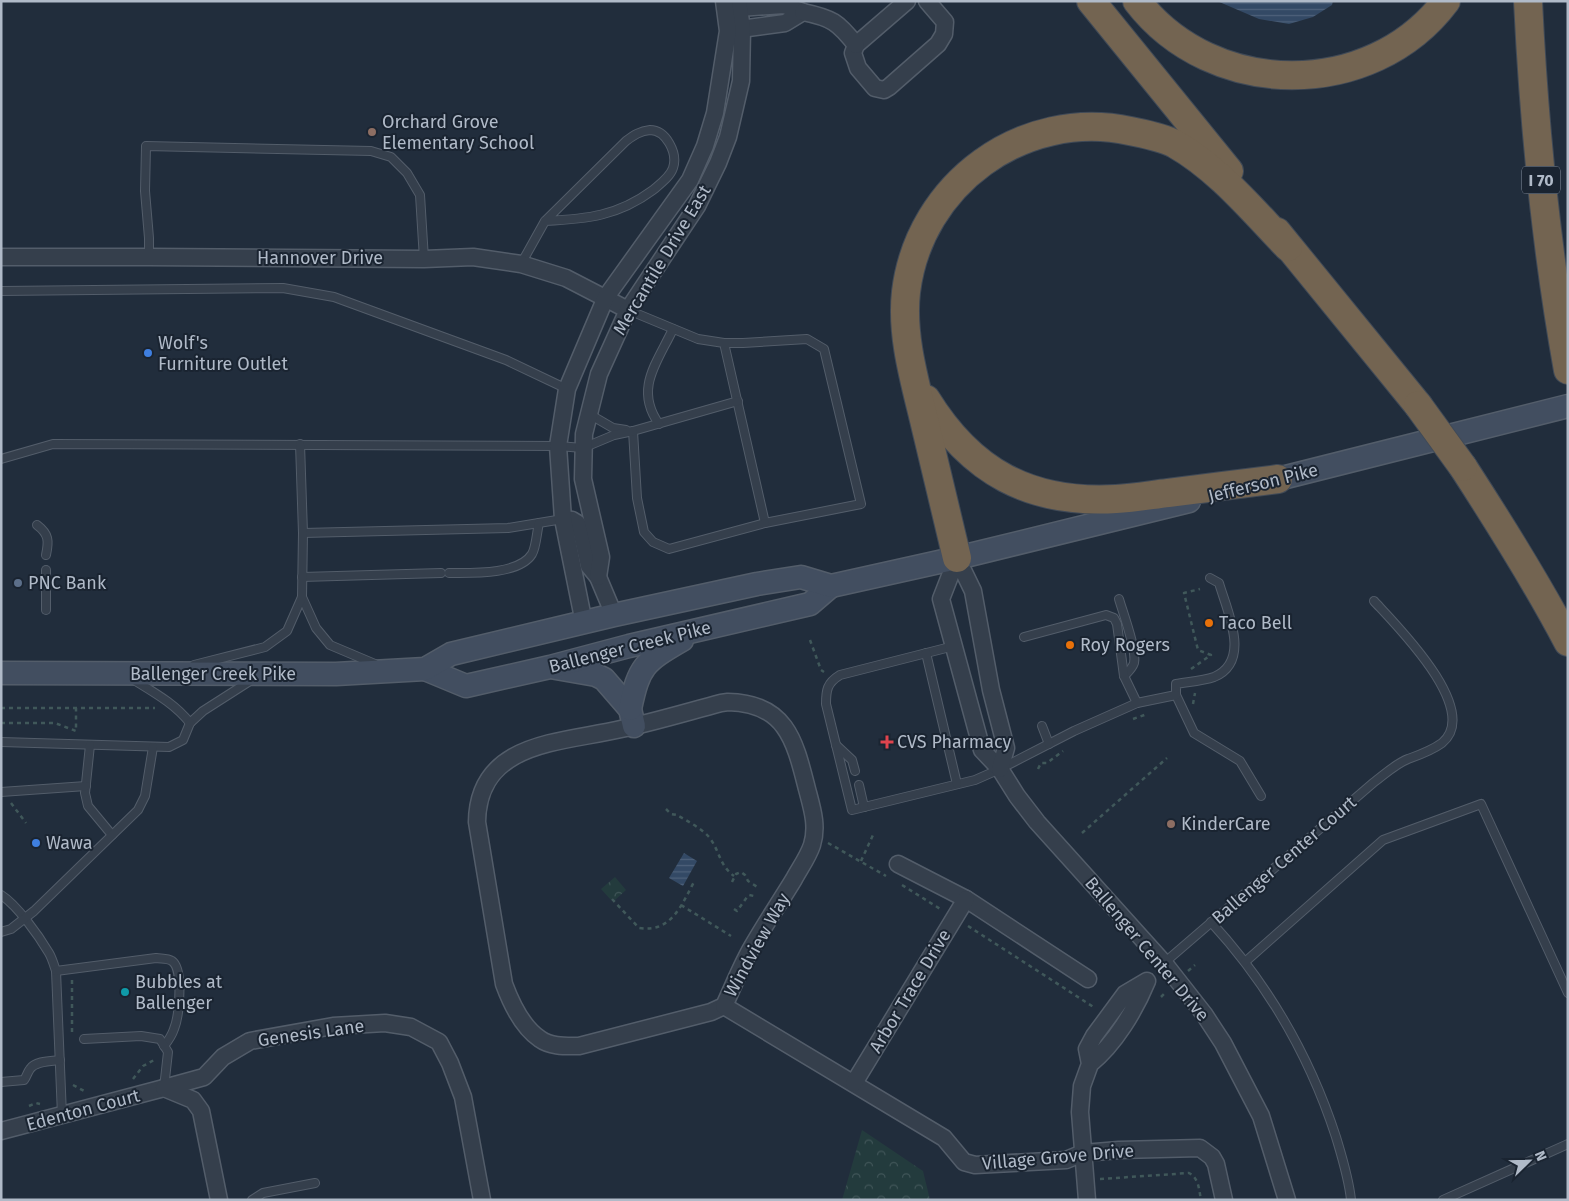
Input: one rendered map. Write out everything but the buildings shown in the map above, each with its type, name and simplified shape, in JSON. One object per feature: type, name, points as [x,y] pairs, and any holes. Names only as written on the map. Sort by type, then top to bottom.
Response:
[{"type":"highway","points":[[1091,1],[1418,405],[1463,466],[1514,545],[1568,642]]},
{"type":"highway","points":[[1137,1],[1169,34],[1197,52],[1243,70],[1259,74],[1292,76],[1333,72],[1357,65],[1387,52],[1414,34],[1439,12],[1446,1]]},
{"type":"highway","name":"I 70","points":[[1528,1],[1538,160],[1567,364]]},
{"type":"highway","points":[[957,558],[915,382],[906,332],[906,294],[912,263],[923,234],[939,206],[958,182],[985,161],[1012,144],[1042,133],[1075,127],[1109,126],[1173,143],[1199,160],[1226,183],[1288,246]]},
{"type":"highway","points":[[915,382],[936,416],[955,441],[977,461],[1001,476],[1026,488],[1053,496],[1083,499],[1116,499],[1278,479]]},
{"type":"main road","name":"Jefferson Pike","points":[[957,558],[1568,406]]},
{"type":"main road","name":"Ballenger Creek Pike","points":[[1,673],[336,674],[425,669],[466,686],[810,604],[831,586],[957,558]]},
{"type":"main road","name":"Ballenger Creek Pike","points":[[425,669],[451,654],[614,615],[757,584],[801,577],[831,586]]},
{"type":"main road","points":[[632,717],[640,672],[656,656],[695,632]]},
{"type":"main road","points":[[550,667],[596,675],[604,679],[632,717]]},
{"type":"street","points":[[907,1],[856,45],[853,53],[858,68],[875,88],[884,90],[889,87],[938,44],[944,34],[944,22],[927,1]]},
{"type":"street","points":[[732,5],[784,5],[803,12],[820,15],[840,25],[856,45]]},
{"type":"street","name":"Mercantile Drive East","points":[[598,577],[601,557],[583,478],[584,434],[599,374],[628,310],[696,206],[718,163],[728,137],[741,81],[732,5]]},
{"type":"street","points":[[735,30],[785,23],[803,12]]},
{"type":"street","name":"Mercantile Drive East","points":[[584,623],[563,519],[558,446],[567,389],[606,297],[690,180],[705,146],[715,113],[735,30]]},
{"type":"street","name":"Hannover Drive","points":[[1,257],[424,259],[473,257],[521,264],[566,278],[628,310]]},
{"type":"street","name":"Mercantile Drive East","points":[[563,519],[572,520],[577,523],[581,530],[589,566],[598,577],[614,615]]},
{"type":"street","points":[[957,558],[973,591],[991,690],[1006,748],[1000,769]]},
{"type":"street","name":"Ballenger Center Drive","points":[[957,558],[941,599],[982,750],[1000,769],[1016,796],[1037,822],[1164,963],[1204,1014],[1223,1043],[1261,1116],[1287,1200]]},
{"type":"street","name":"Windview Way","points":[[736,702],[760,708],[773,716],[789,734],[796,748],[813,813],[813,839],[804,862],[751,949],[724,1006],[711,1012],[579,1046],[559,1046],[541,1040],[530,1030],[514,1008],[504,984],[478,822],[479,801],[486,781],[492,773],[513,756],[532,747],[632,717],[736,702]]},
{"type":"street","points":[[898,864],[966,899],[1088,979]]},
{"type":"street","name":"Arbor Trace Drive","points":[[854,1083],[966,899]]},
{"type":"street","points":[[1087,1200],[1080,1112],[1082,1086],[1090,1064],[1103,1053],[1139,1001],[1147,981],[1164,963]]},
{"type":"street","name":"Village Grove Drive","points":[[724,1006],[944,1138],[964,1162],[974,1165],[1066,1160],[1083,1153],[1200,1148],[1212,1157],[1216,1164],[1224,1200]]},
{"type":"street","name":"Genesis Lane","points":[[164,1088],[204,1077],[223,1056],[250,1041],[333,1026],[385,1024],[411,1027],[439,1042],[450,1062],[463,1097],[482,1200]]},
{"type":"street","points":[[164,1088],[193,1100],[201,1112],[219,1200]]},
{"type":"street","name":"Edenton Court","points":[[1,1131],[164,1088]]},
{"type":"lane","points":[[521,264],[545,221],[626,141],[640,132],[653,130],[663,135],[670,145],[674,154],[673,167],[663,181],[640,199],[611,213],[596,217],[577,220],[545,221]]},
{"type":"lane","points":[[149,257],[145,191],[146,146],[371,151],[391,157],[407,173],[420,195],[424,259]]},
{"type":"lane","points":[[1,291],[283,288],[334,297],[506,360],[567,389]]},
{"type":"lane","points":[[628,310],[698,339],[724,343],[807,338],[824,349],[861,504],[765,523],[669,549],[653,542],[644,532],[637,498],[633,432]]},
{"type":"lane","points":[[659,424],[648,405],[646,393],[649,380],[673,329]]},
{"type":"lane","points":[[724,343],[765,523]]},
{"type":"lane","points":[[1,459],[53,444],[300,444],[558,446],[583,448],[614,435],[633,432],[738,401]]},
{"type":"lane","points":[[589,414],[613,428],[633,432]]},
{"type":"lane","points":[[161,672],[265,647],[287,631],[302,597],[303,533],[300,444]]},
{"type":"lane","points":[[303,533],[508,528],[563,519]]},
{"type":"lane","points":[[302,577],[483,572],[507,569],[520,565],[532,554],[539,523]]},
{"type":"lane","points":[[37,525],[44,530],[48,537],[46,555]]},
{"type":"lane","points":[[46,570],[46,610]]},
{"type":"lane","points":[[1210,578],[1219,584],[1235,640],[1234,655],[1226,668],[1214,677],[1176,684],[1176,695],[1194,732],[1240,761],[1261,796]]},
{"type":"lane","points":[[302,597],[316,628],[330,644],[391,671]]},
{"type":"lane","points":[[1119,599],[1133,649],[1134,662],[1131,669],[1124,676]]},
{"type":"lane","name":"Ballenger Center Court","points":[[1164,963],[1373,783],[1406,760],[1420,756],[1442,743],[1451,732],[1452,719],[1447,698],[1437,675],[1417,649],[1374,601]]},
{"type":"lane","points":[[1024,636],[1106,615],[1114,618],[1117,624],[1124,676],[1137,703]]},
{"type":"lane","points":[[954,646],[840,675],[833,679],[826,687],[826,704],[852,810],[975,780],[1137,703],[1176,695]]},
{"type":"lane","points":[[926,653],[957,784]]},
{"type":"lane","points":[[124,674],[174,706],[190,723]]},
{"type":"lane","points":[[1,742],[169,747],[183,740],[190,723],[202,711],[262,674]]},
{"type":"lane","points":[[1042,726],[1049,744]]},
{"type":"lane","points":[[90,745],[85,792],[88,806],[112,835]]},
{"type":"lane","points":[[836,745],[852,760],[855,772]]},
{"type":"lane","points":[[1,932],[12,929],[24,919],[138,810],[146,796],[154,747]]},
{"type":"lane","points":[[859,785],[864,807]]},
{"type":"lane","points":[[2,792],[86,786]]},
{"type":"lane","points":[[1245,962],[1383,840],[1481,804],[1568,993]]},
{"type":"lane","points":[[1,895],[7,899],[24,919],[50,954],[56,971],[62,1115]]},
{"type":"lane","points":[[1211,922],[1245,962],[1280,1013],[1329,1115],[1342,1156],[1351,1200]]},
{"type":"lane","points":[[56,971],[156,958],[173,961],[178,969],[178,1012],[174,1030],[164,1046]]},
{"type":"lane","points":[[84,1039],[141,1036],[160,1039],[168,1052],[164,1088]]},
{"type":"lane","points":[[1,1082],[24,1080],[30,1068],[36,1064],[60,1060]]},
{"type":"lane","points":[[1443,1200],[1568,1144]]},
{"type":"lane","points":[[252,1200],[259,1194],[314,1183]]},
{"type":"path","points":[[810,640],[821,670],[833,679]]},
{"type":"path","points":[[1,708],[159,708]]},
{"type":"path","points":[[1,723],[55,724],[76,730],[76,708]]},
{"type":"path","points":[[1082,833],[1167,758]]},
{"type":"path","points":[[2,792],[26,822]]},
{"type":"path","points":[[666,809],[709,837],[722,864],[734,876]]},
{"type":"path","points":[[861,861],[873,835]]},
{"type":"path","points":[[732,882],[734,876],[738,873],[744,873],[748,881],[759,888]]},
{"type":"path","points":[[612,899],[636,926],[643,929],[661,927],[671,919],[694,882]]},
{"type":"path","points":[[734,910],[737,912],[749,895],[754,896]]},
{"type":"path","points":[[681,905],[731,936]]},
{"type":"path","points":[[72,1032],[71,982],[73,969]]},
{"type":"path","points":[[131,1081],[142,1066],[148,1062],[168,1057]]},
{"type":"path","points":[[72,1082],[76,1088],[90,1092]]},
{"type":"path","points":[[1102,1180],[1189,1173],[1196,1180],[1201,1200]]},
{"type":"green space","points":[[615,877],[626,890],[615,900],[613,898],[611,900],[601,889]]},
{"type":"green space","points":[[862,1130],[923,1171],[930,1200],[842,1200]]},
{"type":"water","points":[[1217,1],[1333,1],[1332,5],[1313,17],[1289,24],[1259,19]]},
{"type":"water","points":[[684,853],[697,861],[683,886],[669,878]]},
{"type":"place","name":"Orchard Grove Elementary School","points":[[372,132]]},
{"type":"place","name":"Wolf's Furniture Outlet","points":[[148,353]]},
{"type":"place","name":"PNC Bank","points":[[18,583]]},
{"type":"place","name":"Taco Bell","points":[[1209,623]]},
{"type":"place","name":"Roy Rogers","points":[[1070,645]]},
{"type":"place","name":"CVS Pharmacy","points":[[887,742]]},
{"type":"place","name":"KinderCare","points":[[1171,824]]},
{"type":"place","name":"Wawa","points":[[36,843]]},
{"type":"place","name":"Bubbles at Ballenger","points":[[125,992]]}]
